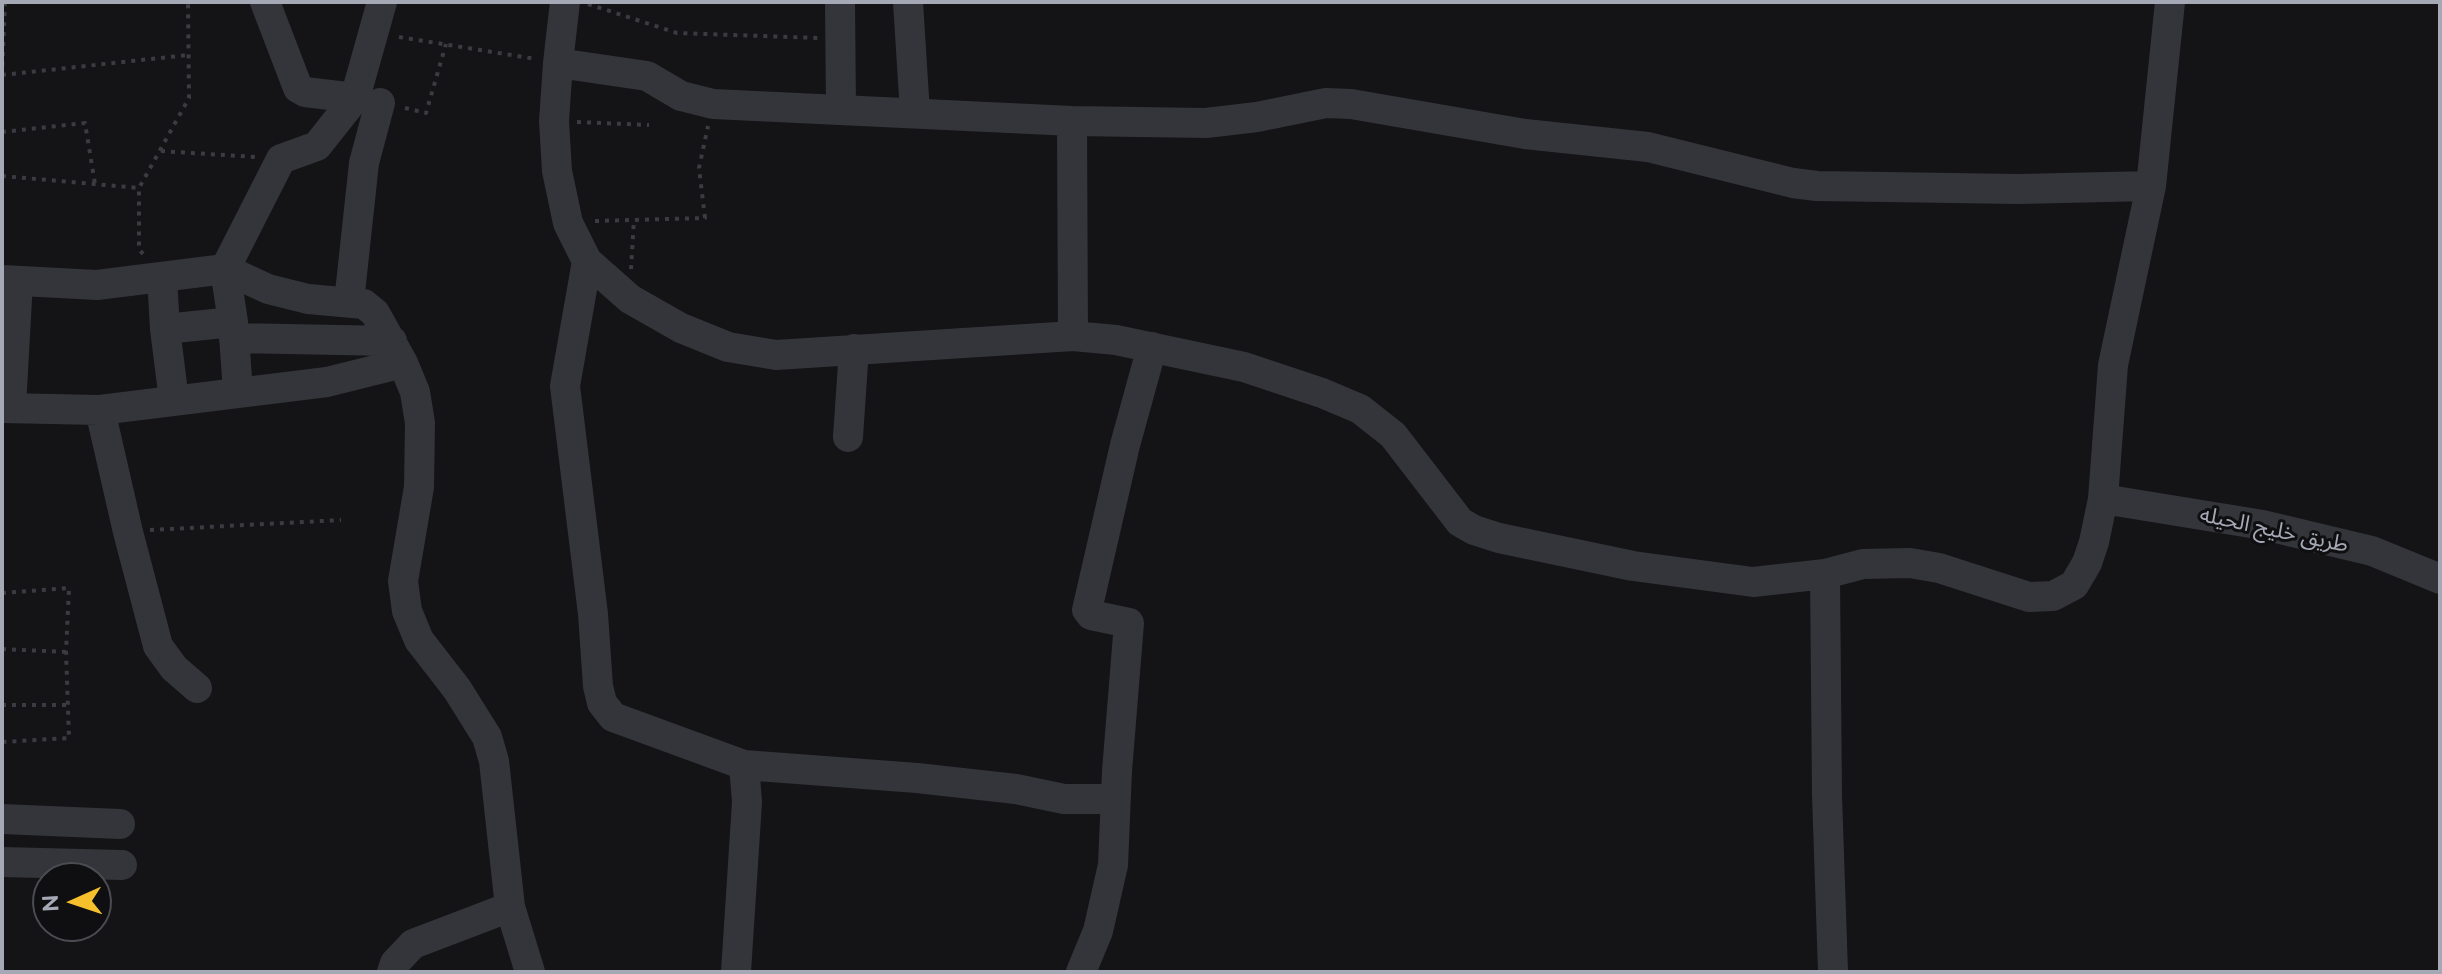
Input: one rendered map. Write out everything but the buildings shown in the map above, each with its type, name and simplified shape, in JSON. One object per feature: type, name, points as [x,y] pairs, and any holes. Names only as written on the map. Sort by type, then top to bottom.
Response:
[{"type":"street","points":[[265,2],[298,88],[305,92],[367,101]]},
{"type":"street","points":[[349,302],[364,163],[373,33],[382,2]]},
{"type":"street","points":[[565,2],[554,121],[557,171],[568,223],[587,261],[630,299],[681,328],[728,347],[776,355],[1073,336],[1152,347],[1244,367],[1360,409],[1393,435],[1460,522],[1474,530],[1520,543],[1633,566],[1753,582],[1825,574],[1863,564],[1910,563],[1939,568],[2029,597],[2053,596],[2074,585],[2087,563],[2103,499],[2113,365],[2151,186],[2170,2]]},
{"type":"street","points":[[840,2],[841,109]]},
{"type":"street","points":[[908,2],[915,113]]},
{"type":"street","points":[[558,63],[647,76],[681,96],[713,104],[1072,121],[1206,123],[1257,117],[1326,103],[1351,104],[1525,134],[1648,147],[1793,183],[1817,186],[2019,189],[2151,186]]},
{"type":"street","points":[[238,392],[225,269],[281,159],[317,146],[367,101]]},
{"type":"street","points":[[1072,121],[1073,336]]},
{"type":"street","points":[[587,261],[565,386],[602,703],[613,717],[744,765],[917,778],[1016,789],[1064,799],[1115,799]]},
{"type":"street","points":[[398,352],[327,382],[100,410],[6,408],[10,280],[97,285],[225,269],[281,292],[308,299],[364,304],[375,313],[398,352],[415,392],[420,423],[419,487],[403,581],[407,611],[419,640],[457,689],[487,737],[494,761],[510,907],[530,972]]},
{"type":"street","points":[[162,277],[174,400]]},
{"type":"street","points":[[165,329],[233,330],[398,352]]},
{"type":"street","points":[[1081,972],[1098,931],[1110,884],[1129,623],[1091,615],[1087,610],[1125,445],[1152,347]]},
{"type":"street","points":[[848,437],[854,349]]},
{"type":"street","points":[[100,410],[158,646],[174,668],[197,688]]},
{"type":"street","name":"طريق خليج الحيله","points":[[2103,499],[2290,531],[2372,551],[2440,579]]},
{"type":"street","points":[[1825,574],[1827,795],[1833,972]]},
{"type":"street","points":[[736,972],[747,802],[744,765]]},
{"type":"street","points":[[2,819],[120,824]]},
{"type":"street","points":[[2,862],[122,865]]},
{"type":"street","points":[[392,972],[395,963],[413,944],[510,907]]},
{"type":"path","points":[[5,2],[2,76],[188,55]]},
{"type":"path","points":[[162,277],[139,249],[139,188],[189,98],[188,2]]},
{"type":"path","points":[[581,2],[677,33],[841,39]]},
{"type":"path","points":[[373,33],[558,63]]},
{"type":"path","points":[[367,101],[426,113],[446,44]]},
{"type":"path","points":[[568,223],[705,218],[699,168],[713,104]]},
{"type":"path","points":[[554,121],[649,125]]},
{"type":"path","points":[[2,132],[85,123],[95,184]]},
{"type":"path","points":[[161,151],[281,159]]},
{"type":"path","points":[[2,176],[139,188]]},
{"type":"path","points":[[630,299],[634,219]]},
{"type":"path","points":[[128,532],[341,520]]},
{"type":"path","points":[[2,593],[69,588],[66,652],[69,738],[2,742]]},
{"type":"path","points":[[2,649],[66,652]]},
{"type":"path","points":[[2,705],[68,705]]}]
